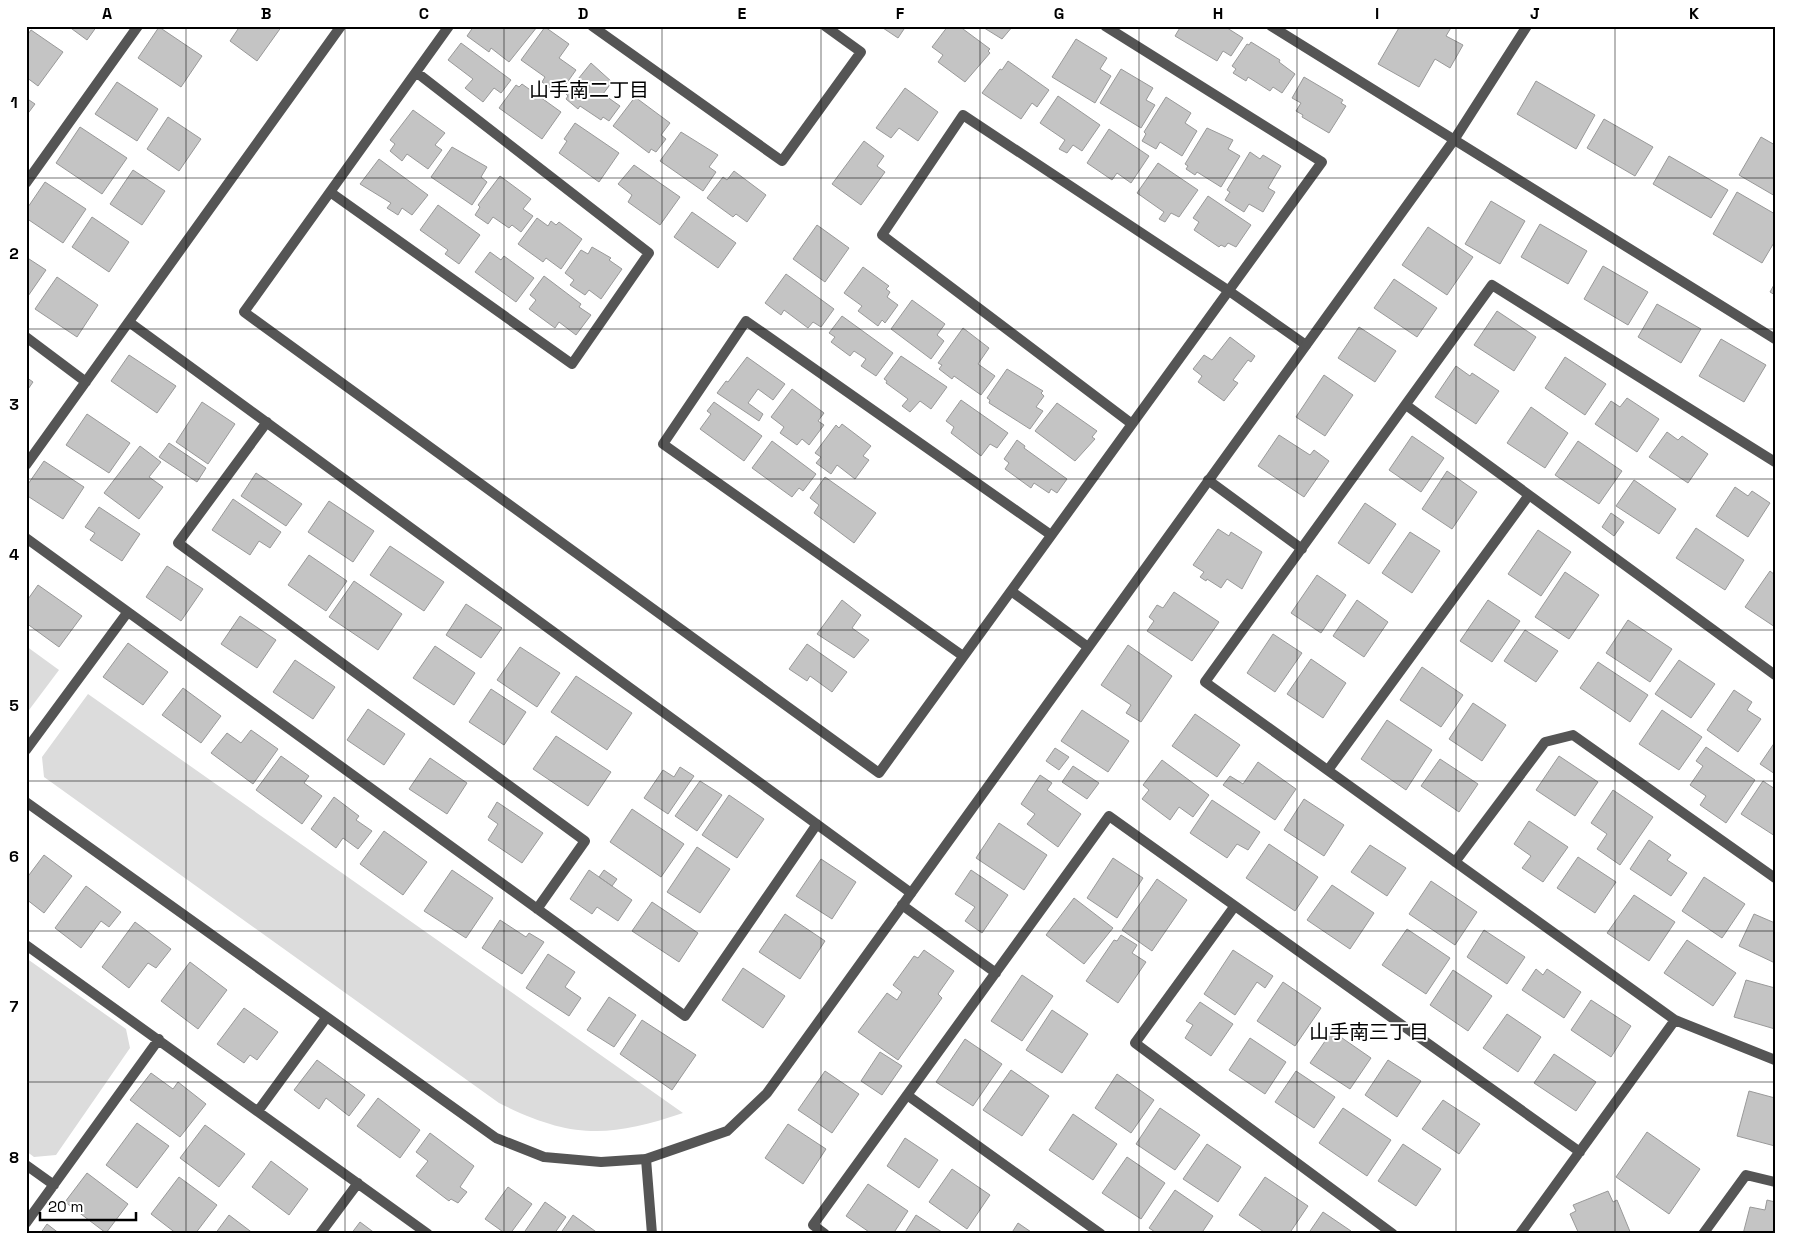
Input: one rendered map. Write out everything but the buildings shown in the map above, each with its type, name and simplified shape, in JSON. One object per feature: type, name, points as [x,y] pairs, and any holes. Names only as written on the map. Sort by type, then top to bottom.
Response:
[{"type":"street","points":[[26,183],[138,26]]},
{"type":"street","points":[[26,465],[341,26]]},
{"type":"street","points":[[450,26],[244,312],[879,773],[1322,162],[1105,26]]},
{"type":"street","points":[[592,26],[782,162],[862,52],[826,26]]},
{"type":"street","points":[[1271,26],[1775,339]]},
{"type":"street","points":[[26,802],[496,1138],[544,1157],[601,1162],[646,1159],[727,1131],[767,1093],[1454,140],[1527,26]]},
{"type":"street","points":[[330,192],[572,364],[649,253],[416,72]]},
{"type":"street","points":[[1132,424],[882,234],[963,115],[1229,290],[1306,346]]},
{"type":"street","points":[[1775,462],[1492,285],[1205,682],[1675,1020],[1775,1060]]},
{"type":"street","points":[[129,322],[911,893]]},
{"type":"street","points":[[964,656],[663,444],[746,322],[1052,535]]},
{"type":"street","points":[[26,337],[86,382]]},
{"type":"street","points":[[1406,405],[1775,675]]},
{"type":"street","points":[[266,422],[178,543],[585,841],[537,909]]},
{"type":"street","points":[[1208,480],[1302,549]]},
{"type":"street","points":[[1328,770],[1528,495]]},
{"type":"street","points":[[26,538],[685,1016],[817,824]]},
{"type":"street","points":[[1011,591],[1088,647]]},
{"type":"street","points":[[26,750],[127,613]]},
{"type":"street","points":[[1455,862],[1545,742],[1573,735],[1775,878]]},
{"type":"street","points":[[825,1234],[813,1225],[1109,816],[1580,1152]]},
{"type":"street","points":[[902,905],[996,973]]},
{"type":"street","points":[[1234,907],[1134,1043],[1393,1234]]},
{"type":"street","points":[[26,945],[428,1234]]},
{"type":"street","points":[[258,1111],[326,1018]]},
{"type":"street","points":[[1520,1234],[1675,1020]]},
{"type":"street","points":[[26,1223],[159,1039]]},
{"type":"street","points":[[907,1095],[1101,1234]]},
{"type":"street","points":[[646,1159],[652,1234]]},
{"type":"street","points":[[26,1166],[54,1185]]},
{"type":"street","points":[[1703,1234],[1746,1175],[1775,1182]]},
{"type":"street","points":[[320,1234],[358,1183]]},
{"type":"shaded area","points":[[26,646],[59,670],[26,714]]},
{"type":"shaded area","points":[[88,694],[683,1113],[633,1127],[590,1131],[569,1129],[548,1123],[499,1103],[44,777],[42,757]]},
{"type":"shaded area","points":[[26,958],[126,1029],[130,1048],[56,1155],[34,1157],[26,1151]]},
{"type":"district","name":"山手南二丁目","points":[[589,90]]},
{"type":"district","name":"山手南三丁目","points":[[1369,1032]]}]
